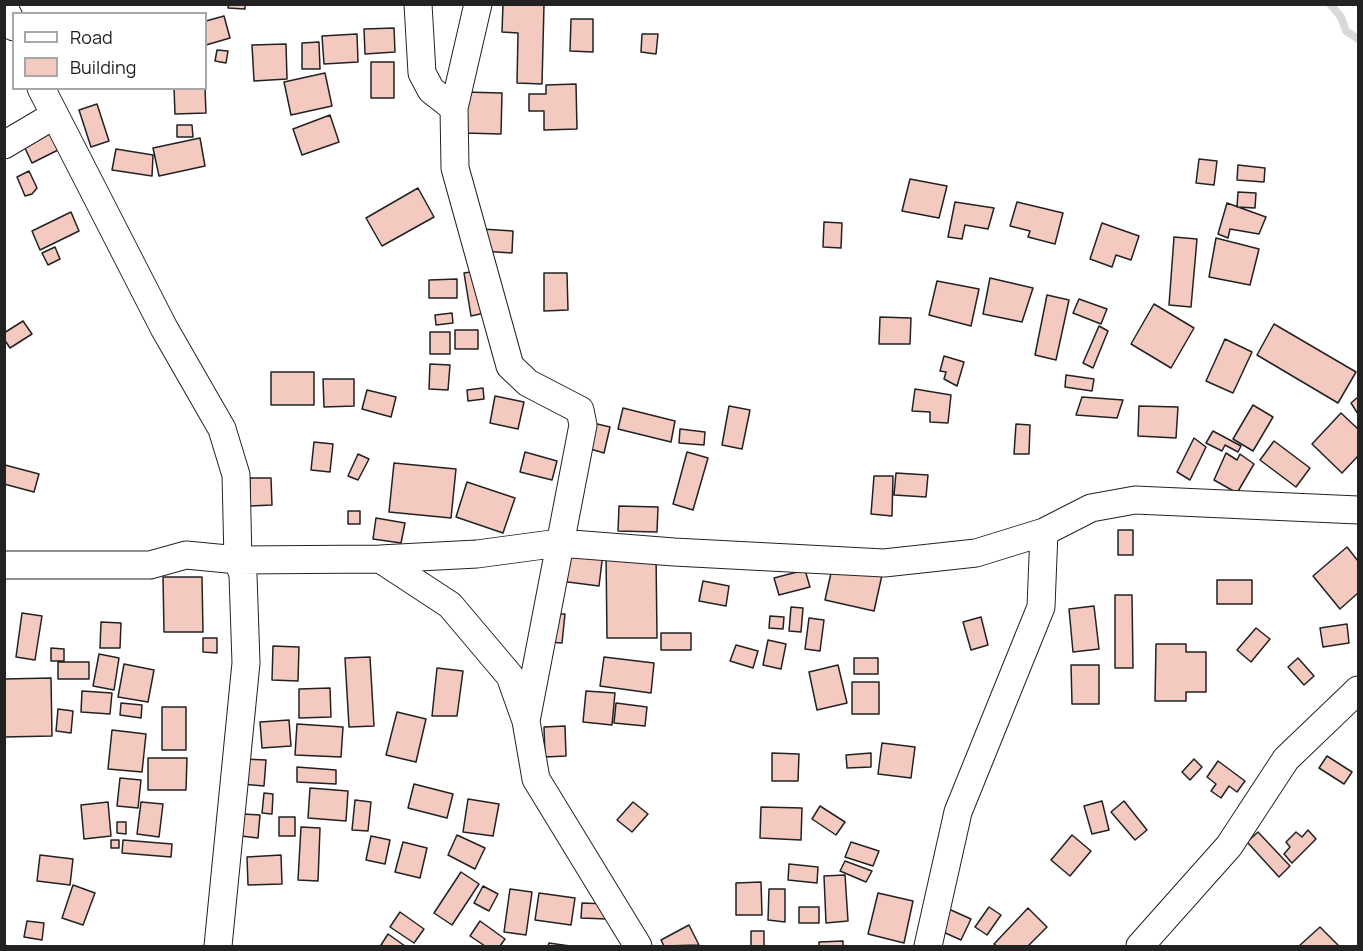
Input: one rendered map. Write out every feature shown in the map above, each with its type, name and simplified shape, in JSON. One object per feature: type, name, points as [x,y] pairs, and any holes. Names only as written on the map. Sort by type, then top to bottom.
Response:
[{"type":"street","points":[[418,4],[422,73],[431,90],[454,108]]},
{"type":"street","points":[[478,4],[454,108],[455,168],[510,366],[528,383],[580,410],[583,425],[526,721]]},
{"type":"street","points":[[4,7],[12,23]]},
{"type":"street","points":[[42,90],[53,116],[164,328],[222,429],[236,475],[238,560],[243,575],[246,663],[218,946]]},
{"type":"street","points":[[4,145],[53,116]]},
{"type":"street","points":[[4,565],[150,565],[186,555],[238,560],[380,559],[477,554],[559,543],[674,552],[884,563],[976,553],[1044,532],[1091,508],[1135,500],[1359,510]]},
{"type":"street","points":[[928,946],[958,812],[1041,608],[1044,532]]},
{"type":"street","points":[[380,559],[450,606],[510,676],[526,721],[536,779],[638,946]]},
{"type":"street","points":[[1140,946],[1229,846],[1286,759],[1359,690]]},
{"type":"building","points":[[229,4],[245,4],[245,9],[228,8]]},
{"type":"building","points":[[503,4],[544,5],[542,84],[517,83],[518,33],[502,32]]},
{"type":"building","points":[[224,16],[230,38],[207,45],[207,21]]},
{"type":"building","points":[[571,19],[593,19],[593,52],[570,51]]},
{"type":"building","points":[[394,28],[395,52],[365,54],[364,29]]},
{"type":"building","points":[[357,34],[358,62],[324,64],[322,36]]},
{"type":"building","points":[[642,34],[658,34],[656,54],[641,52]]},
{"type":"building","points":[[319,42],[320,69],[302,69],[302,43]]},
{"type":"building","points":[[286,44],[287,79],[254,81],[252,45]]},
{"type":"building","points":[[217,50],[228,51],[226,63],[215,61]]},
{"type":"building","points":[[371,62],[394,62],[394,98],[371,98]]},
{"type":"building","points":[[325,73],[332,106],[291,115],[284,82]]},
{"type":"building","points":[[576,84],[577,129],[544,130],[544,111],[529,111],[529,94],[546,94],[546,85]]},
{"type":"building","points":[[174,90],[205,90],[206,113],[175,114]]},
{"type":"building","points":[[465,92],[502,93],[501,134],[463,133]]},
{"type":"building","points":[[97,104],[109,141],[91,147],[79,110]]},
{"type":"building","points":[[330,115],[339,142],[302,155],[293,129]]},
{"type":"building","points":[[177,125],[192,125],[193,137],[177,137]]},
{"type":"building","points":[[58,127],[66,146],[32,163],[23,144]]},
{"type":"building","points":[[200,138],[205,166],[159,176],[153,148]]},
{"type":"building","points":[[116,149],[153,155],[152,176],[112,170]]},
{"type":"building","points":[[1199,159],[1217,161],[1214,185],[1196,183]]},
{"type":"building","points":[[1238,165],[1265,168],[1264,182],[1237,180]]},
{"type":"building","points":[[29,171],[37,188],[32,194],[25,196],[17,177]]},
{"type":"building","points":[[910,179],[947,186],[939,218],[902,211]]},
{"type":"building","points":[[418,188],[434,217],[382,246],[366,218]]},
{"type":"building","points":[[1238,192],[1256,193],[1255,208],[1237,207]]},
{"type":"building","points":[[955,202],[994,208],[988,229],[965,225],[962,239],[948,237]]},
{"type":"building","points":[[1017,202],[1063,213],[1055,244],[1028,237],[1030,231],[1010,226]]},
{"type":"building","points":[[1227,203],[1266,217],[1259,234],[1230,229],[1228,238],[1218,234]]},
{"type":"building","points":[[71,212],[79,231],[40,250],[32,231]]},
{"type":"building","points":[[824,222],[842,223],[841,248],[823,247]]},
{"type":"building","points":[[1102,223],[1139,236],[1131,260],[1116,255],[1112,267],[1090,259]]},
{"type":"building","points":[[482,229],[513,231],[512,253],[481,251]]},
{"type":"building","points":[[1174,237],[1197,239],[1191,307],[1169,305]]},
{"type":"building","points":[[1216,238],[1259,249],[1250,285],[1209,277]]},
{"type":"building","points":[[55,247],[60,259],[48,265],[42,253]]},
{"type":"building","points":[[483,270],[489,312],[471,316],[464,273]]},
{"type":"building","points":[[544,273],[567,273],[568,310],[544,311]]},
{"type":"building","points":[[990,278],[1033,288],[1022,322],[983,314]]},
{"type":"building","points":[[457,279],[457,298],[429,298],[429,280]]},
{"type":"building","points":[[937,281],[979,289],[971,326],[929,315]]},
{"type":"building","points":[[1047,295],[1069,300],[1056,360],[1035,355]]},
{"type":"building","points":[[1079,299],[1107,309],[1101,324],[1073,313]]},
{"type":"building","points":[[1154,304],[1194,328],[1171,368],[1131,344]]},
{"type":"building","points":[[452,313],[453,323],[436,325],[435,315]]},
{"type":"building","points":[[880,317],[911,318],[910,344],[879,344]]},
{"type":"building","points":[[23,321],[32,334],[10,348],[4,339],[4,333]]},
{"type":"building","points":[[1274,324],[1356,372],[1338,403],[1257,355]]},
{"type":"building","points":[[1099,326],[1108,331],[1093,368],[1083,363]]},
{"type":"building","points":[[455,330],[478,330],[478,349],[455,349]]},
{"type":"building","points":[[430,332],[450,332],[450,354],[430,354]]},
{"type":"building","points":[[1225,339],[1252,352],[1233,393],[1206,381]]},
{"type":"building","points":[[944,356],[964,362],[957,386],[944,379],[946,372],[940,371]]},
{"type":"building","points":[[430,364],[450,365],[448,390],[429,389]]},
{"type":"building","points":[[271,372],[314,372],[314,405],[271,405]]},
{"type":"building","points":[[1066,375],[1094,379],[1092,391],[1065,387]]},
{"type":"building","points":[[323,379],[354,379],[354,406],[324,407]]},
{"type":"building","points":[[483,388],[484,399],[468,401],[467,390]]},
{"type":"building","points":[[915,389],[951,395],[948,423],[930,422],[930,412],[912,411]]},
{"type":"building","points":[[367,390],[396,397],[391,417],[362,409]]},
{"type":"building","points":[[495,396],[524,402],[518,429],[490,423]]},
{"type":"building","points":[[1082,397],[1123,400],[1117,418],[1076,415]]},
{"type":"building","points":[[1358,397],[1358,414],[1351,403]]},
{"type":"building","points":[[1253,405],[1273,417],[1253,451],[1233,439]]},
{"type":"building","points":[[729,406],[750,410],[742,449],[722,445]]},
{"type":"building","points":[[1139,406],[1178,407],[1176,438],[1138,436]]},
{"type":"building","points":[[623,408],[675,421],[671,442],[618,429]]},
{"type":"building","points":[[1341,413],[1358,429],[1358,456],[1342,473],[1312,444]]},
{"type":"building","points":[[593,423],[610,427],[604,453],[587,448]]},
{"type":"building","points":[[1016,424],[1030,425],[1029,454],[1014,454]]},
{"type":"building","points":[[680,429],[705,432],[704,445],[679,443]]},
{"type":"building","points":[[1213,431],[1241,446],[1238,452],[1225,445],[1222,451],[1206,443]]},
{"type":"building","points":[[1194,438],[1206,447],[1190,480],[1177,472]]},
{"type":"building","points":[[1274,441],[1310,468],[1296,487],[1260,460]]},
{"type":"building","points":[[314,442],[333,444],[330,472],[311,470]]},
{"type":"building","points":[[525,452],[557,461],[552,480],[520,472]]},
{"type":"building","points":[[687,452],[708,458],[693,510],[673,504]]},
{"type":"building","points":[[1226,453],[1237,460],[1240,454],[1254,464],[1237,493],[1214,480]]},
{"type":"building","points":[[358,454],[369,459],[358,480],[348,476]]},
{"type":"building","points":[[394,463],[456,469],[451,518],[389,512]]},
{"type":"building","points":[[5,465],[39,474],[34,492],[4,484]]},
{"type":"building","points":[[896,473],[928,475],[926,497],[894,495]]},
{"type":"building","points":[[874,476],[893,476],[892,516],[871,514]]},
{"type":"building","points":[[250,478],[271,478],[272,505],[250,506]]},
{"type":"building","points":[[467,482],[515,498],[503,533],[456,517]]},
{"type":"building","points":[[619,506],[658,507],[657,532],[618,531]]},
{"type":"building","points":[[348,511],[360,511],[360,524],[348,524]]},
{"type":"building","points":[[376,518],[405,523],[401,543],[373,539]]},
{"type":"building","points":[[1118,530],[1133,530],[1133,555],[1118,555]]},
{"type":"building","points":[[1347,547],[1358,561],[1358,593],[1340,609],[1313,576]]},
{"type":"building","points":[[564,549],[603,553],[599,586],[560,581]]},
{"type":"building","points":[[656,552],[657,638],[607,638],[606,553]]},
{"type":"building","points":[[833,564],[882,575],[874,611],[825,600]]},
{"type":"building","points":[[805,570],[810,587],[779,595],[774,578]]},
{"type":"building","points":[[163,577],[202,577],[203,632],[164,632]]},
{"type":"building","points":[[1217,580],[1252,580],[1252,604],[1217,604]]},
{"type":"building","points":[[703,581],[729,586],[726,606],[699,601]]},
{"type":"building","points":[[1115,595],[1132,595],[1133,668],[1115,668]]},
{"type":"building","points":[[1094,606],[1099,649],[1073,652],[1069,609]]},
{"type":"building","points":[[791,607],[803,608],[801,632],[789,631]]},
{"type":"building","points":[[22,613],[42,616],[35,660],[16,657]]},
{"type":"building","points":[[551,614],[565,614],[562,643],[548,642]]},
{"type":"building","points":[[770,616],[784,617],[783,629],[769,628]]},
{"type":"building","points":[[981,617],[988,645],[971,650],[963,622]]},
{"type":"building","points":[[809,618],[824,620],[820,651],[805,649]]},
{"type":"building","points":[[101,622],[121,623],[120,648],[100,648]]},
{"type":"building","points":[[1347,624],[1349,643],[1323,647],[1320,628]]},
{"type":"building","points":[[1256,628],[1270,639],[1251,662],[1237,650]]},
{"type":"building","points":[[661,633],[691,633],[691,650],[661,650]]},
{"type":"building","points":[[203,638],[217,638],[217,653],[203,652]]},
{"type":"building","points":[[768,640],[786,644],[781,669],[763,665]]},
{"type":"building","points":[[1156,644],[1186,644],[1186,652],[1206,652],[1206,692],[1186,692],[1186,701],[1155,701]]},
{"type":"building","points":[[736,645],[758,651],[753,668],[730,661]]},
{"type":"building","points":[[273,646],[299,647],[298,681],[272,680]]},
{"type":"building","points":[[51,648],[64,649],[64,661],[51,661]]},
{"type":"building","points":[[99,654],[119,658],[114,690],[93,686]]},
{"type":"building","points":[[370,657],[374,726],[349,727],[345,658]]},
{"type":"building","points":[[604,657],[654,663],[651,693],[600,686]]},
{"type":"building","points":[[854,658],[878,658],[878,674],[854,674]]},
{"type":"building","points":[[1298,658],[1314,676],[1304,685],[1288,667]]},
{"type":"building","points":[[58,662],[89,662],[89,679],[58,679]]},
{"type":"building","points":[[124,664],[154,670],[148,702],[118,697]]},
{"type":"building","points":[[838,665],[847,703],[817,710],[809,672]]},
{"type":"building","points":[[1071,665],[1099,665],[1099,704],[1072,704]]},
{"type":"building","points":[[437,668],[463,671],[457,716],[432,716]]},
{"type":"building","points":[[51,678],[52,736],[4,737],[4,679]]},
{"type":"building","points":[[852,682],[879,682],[879,714],[852,714]]},
{"type":"building","points":[[330,688],[331,717],[299,718],[299,689]]},
{"type":"building","points":[[82,691],[112,693],[110,714],[81,712]]},
{"type":"building","points":[[586,691],[615,693],[612,725],[583,722]]},
{"type":"building","points":[[121,703],[142,705],[141,718],[120,715]]},
{"type":"building","points":[[616,703],[647,707],[645,726],[614,723]]},
{"type":"building","points":[[162,707],[186,707],[186,750],[162,750]]},
{"type":"building","points":[[58,709],[73,711],[71,733],[56,731]]},
{"type":"building","points":[[397,712],[426,719],[416,762],[386,755]]},
{"type":"building","points":[[289,720],[291,746],[262,748],[260,722]]},
{"type":"building","points":[[297,724],[343,727],[341,757],[295,755]]},
{"type":"building","points":[[565,726],[566,756],[545,757],[544,727]]},
{"type":"building","points":[[112,730],[146,734],[142,772],[108,769]]},
{"type":"building","points":[[882,743],[915,747],[911,778],[878,774]]},
{"type":"building","points":[[772,753],[799,754],[798,781],[772,781]]},
{"type":"building","points":[[871,753],[871,767],[847,768],[846,755]]},
{"type":"building","points":[[1327,756],[1352,772],[1344,784],[1319,768]]},
{"type":"building","points":[[148,758],[187,758],[186,790],[148,790]]},
{"type":"building","points":[[243,759],[266,760],[264,786],[241,784]]},
{"type":"building","points":[[1194,759],[1202,767],[1190,780],[1182,772]]},
{"type":"building","points":[[1218,761],[1245,781],[1237,792],[1229,786],[1221,798],[1211,791],[1216,784],[1207,777]]},
{"type":"building","points":[[297,767],[336,770],[336,784],[297,782]]},
{"type":"building","points":[[120,778],[141,780],[138,808],[117,806]]},
{"type":"building","points":[[414,784],[453,794],[447,818],[408,808]]},
{"type":"building","points":[[310,788],[348,791],[346,821],[308,818]]},
{"type":"building","points":[[264,793],[273,794],[272,814],[262,813]]},
{"type":"building","points":[[468,799],[499,804],[493,836],[463,832]]},
{"type":"building","points":[[355,800],[371,802],[368,831],[352,830]]},
{"type":"building","points":[[1102,801],[1109,830],[1092,834],[1084,806]]},
{"type":"building","points":[[1124,801],[1147,830],[1135,840],[1111,812]]},
{"type":"building","points":[[108,802],[111,836],[84,839],[81,805]]},
{"type":"building","points":[[141,802],[163,804],[159,837],[137,834]]},
{"type":"building","points":[[633,802],[648,814],[632,832],[617,820]]},
{"type":"building","points":[[820,806],[845,822],[836,835],[812,819]]},
{"type":"building","points":[[761,807],[802,808],[801,840],[760,838]]},
{"type":"building","points":[[243,814],[260,815],[258,838],[241,836]]},
{"type":"building","points":[[279,817],[295,817],[295,836],[279,836]]},
{"type":"building","points":[[117,822],[126,822],[126,834],[117,833]]},
{"type":"building","points":[[301,827],[320,828],[318,881],[298,880]]},
{"type":"building","points":[[1308,830],[1316,839],[1292,863],[1284,854],[1290,847],[1286,842],[1296,832],[1302,837]]},
{"type":"building","points":[[1258,832],[1290,866],[1279,877],[1247,842]]},
{"type":"building","points":[[457,835],[485,848],[475,869],[448,855]]},
{"type":"building","points":[[1072,835],[1091,851],[1070,876],[1051,860]]},
{"type":"building","points":[[371,836],[390,840],[385,864],[366,860]]},
{"type":"building","points":[[111,840],[119,840],[119,848],[111,848]]},
{"type":"building","points":[[123,840],[172,844],[171,857],[122,853]]},
{"type":"building","points":[[403,842],[427,848],[420,878],[395,872]]},
{"type":"building","points":[[851,842],[879,851],[873,866],[845,857]]},
{"type":"building","points":[[40,855],[73,859],[70,885],[37,881]]},
{"type":"building","points":[[281,855],[282,884],[248,885],[247,857]]},
{"type":"building","points":[[845,861],[872,871],[866,882],[840,871]]},
{"type":"building","points":[[789,864],[818,867],[817,883],[788,880]]},
{"type":"building","points":[[461,872],[479,884],[452,925],[434,913]]},
{"type":"building","points":[[845,875],[848,921],[826,923],[824,876]]},
{"type":"building","points":[[761,882],[762,915],[736,915],[736,883]]},
{"type":"building","points":[[73,885],[95,893],[83,925],[62,918]]},
{"type":"building","points":[[483,886],[498,894],[489,911],[474,903]]},
{"type":"building","points":[[510,889],[532,892],[526,935],[504,932]]},
{"type":"building","points":[[769,889],[785,889],[785,922],[768,920]]},
{"type":"building","points":[[539,893],[575,898],[571,925],[535,920]]},
{"type":"building","points":[[878,893],[913,901],[904,943],[868,934]]},
{"type":"building","points":[[582,903],[608,904],[607,919],[581,918]]},
{"type":"building","points":[[942,906],[971,919],[961,940],[932,927]]},
{"type":"building","points":[[799,907],[819,907],[819,923],[799,923]]},
{"type":"building","points":[[989,907],[1001,915],[987,935],[975,927]]},
{"type":"building","points":[[1028,908],[1047,927],[1028,946],[997,946],[994,944]]},
{"type":"building","points":[[400,912],[424,929],[414,943],[390,927]]},
{"type":"building","points":[[27,921],[44,923],[42,940],[24,937]]},
{"type":"building","points":[[480,921],[505,939],[500,946],[485,946],[470,936]]},
{"type":"building","points":[[689,925],[699,945],[664,946],[661,940]]},
{"type":"building","points":[[1320,927],[1339,946],[1299,946]]},
{"type":"building","points":[[751,931],[764,931],[764,946],[751,946]]},
{"type":"building","points":[[388,934],[405,946],[381,945]]},
{"type":"building","points":[[843,941],[843,946],[819,946],[819,942]]},
{"type":"building","points":[[549,943],[570,946],[548,946]]},
{"type":"waterway","points":[[1330,4],[1341,17],[1346,31],[1358,39]]}]
